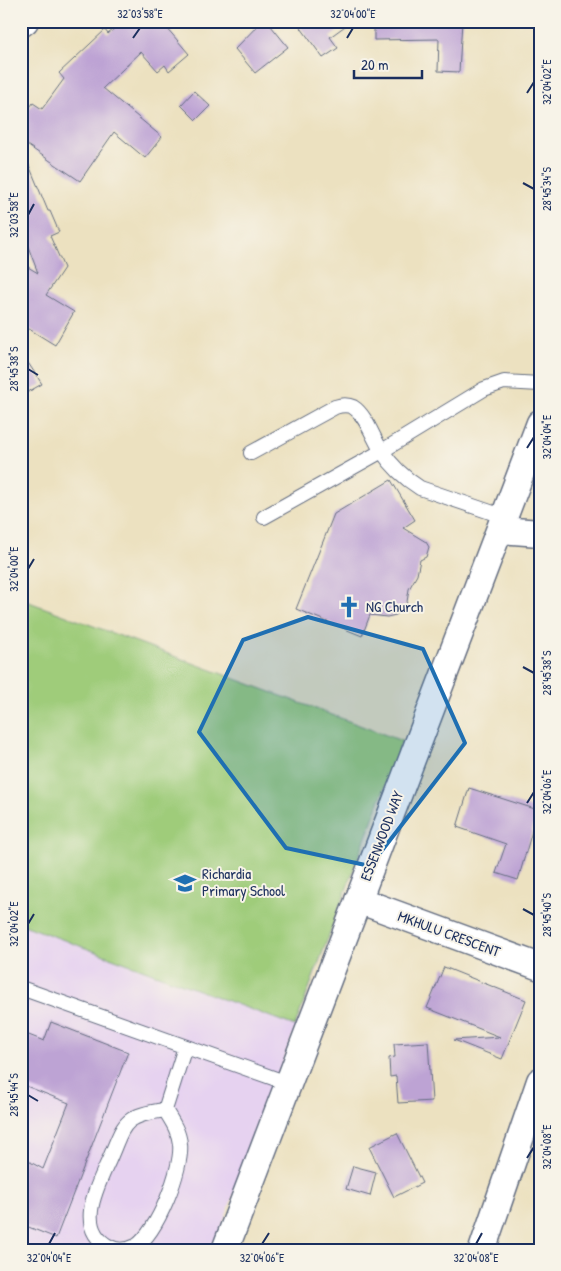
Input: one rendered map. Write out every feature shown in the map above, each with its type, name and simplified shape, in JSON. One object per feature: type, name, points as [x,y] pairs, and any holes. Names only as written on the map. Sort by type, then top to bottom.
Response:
[{"type":"street","points":[[21,24],[25,21]]},
{"type":"street","name":"ESSENWOOD WAY","points":[[225,1250],[290,1084],[540,423]]},
{"type":"street","points":[[502,523],[540,533]]},
{"type":"street","name":"MKHULU CRESCENT","points":[[358,900],[540,967]]},
{"type":"street","points":[[482,1250],[540,1081]]},
{"type":"lane","points":[[264,516],[382,451],[484,390],[504,382],[540,384]]},
{"type":"lane","points":[[251,453],[335,406],[345,404],[358,412],[382,451],[403,476],[420,488],[502,523]]},
{"type":"lane","points":[[21,988],[290,1084]]},
{"type":"lane","points":[[165,1110],[140,1113],[132,1118],[123,1129],[101,1179],[90,1214],[92,1230],[101,1242],[113,1248],[130,1248],[145,1237],[158,1217],[175,1177],[180,1144],[178,1133],[165,1110],[184,1047]]},
{"type":"highlighted area","points":[[308,617],[423,649],[465,743],[370,866],[286,848],[199,732],[243,640]]},
{"type":"shaded area","name":"Richardia Primary School","points":[[21,599],[402,741],[213,1250],[21,1250]]},
{"type":"green space","name":"Richardia Primary School","points":[[21,599],[402,741],[295,1026],[21,924]]},
{"type":"building","points":[[123,21],[161,21],[189,54],[169,71],[165,65],[158,71],[141,52],[103,88],[162,137],[145,158],[114,132],[80,181],[21,141],[21,120],[33,103],[42,109],[64,79],[59,73],[105,30],[108,34]]},
{"type":"building","points":[[262,21],[267,21],[288,47],[255,73],[235,49]]},
{"type":"building","points":[[296,21],[352,21],[330,37],[338,48],[323,58]]},
{"type":"building","points":[[374,21],[462,21],[459,72],[438,71],[439,39],[374,40]]},
{"type":"building","points":[[194,91],[210,106],[196,120],[181,105]]},
{"type":"building","points":[[21,146],[48,211],[50,211],[59,232],[50,236],[64,268],[46,295],[74,312],[55,345],[21,324],[21,263],[38,273],[21,228]]},
{"type":"building","points":[[21,352],[42,384],[21,396]]},
{"type":"building","points":[[391,480],[415,520],[403,528],[426,542],[429,547],[426,557],[420,560],[417,575],[409,589],[407,602],[403,609],[396,615],[387,617],[370,615],[362,636],[296,609],[334,514]]},
{"type":"building","points":[[469,788],[538,810],[518,880],[496,873],[506,844],[457,827]]},
{"type":"building","points":[[444,967],[526,1000],[502,1059],[454,1040],[500,1037],[427,1008]]},
{"type":"building","points":[[51,1022],[128,1052],[56,1238],[21,1224],[21,1157],[43,1169],[69,1103],[21,1084],[21,1032],[44,1041]]},
{"type":"building","points":[[428,1042],[432,1101],[398,1103],[396,1076],[390,1077],[389,1058],[395,1057],[394,1044]]},
{"type":"building","points":[[397,1133],[422,1183],[394,1197],[369,1147]]},
{"type":"building","points":[[353,1166],[376,1172],[370,1196],[346,1189]]},
{"type":"place","name":"NG Church","points":[[349,607]]},
{"type":"place","name":"Richardia Primary School","points":[[185,883]]}]
